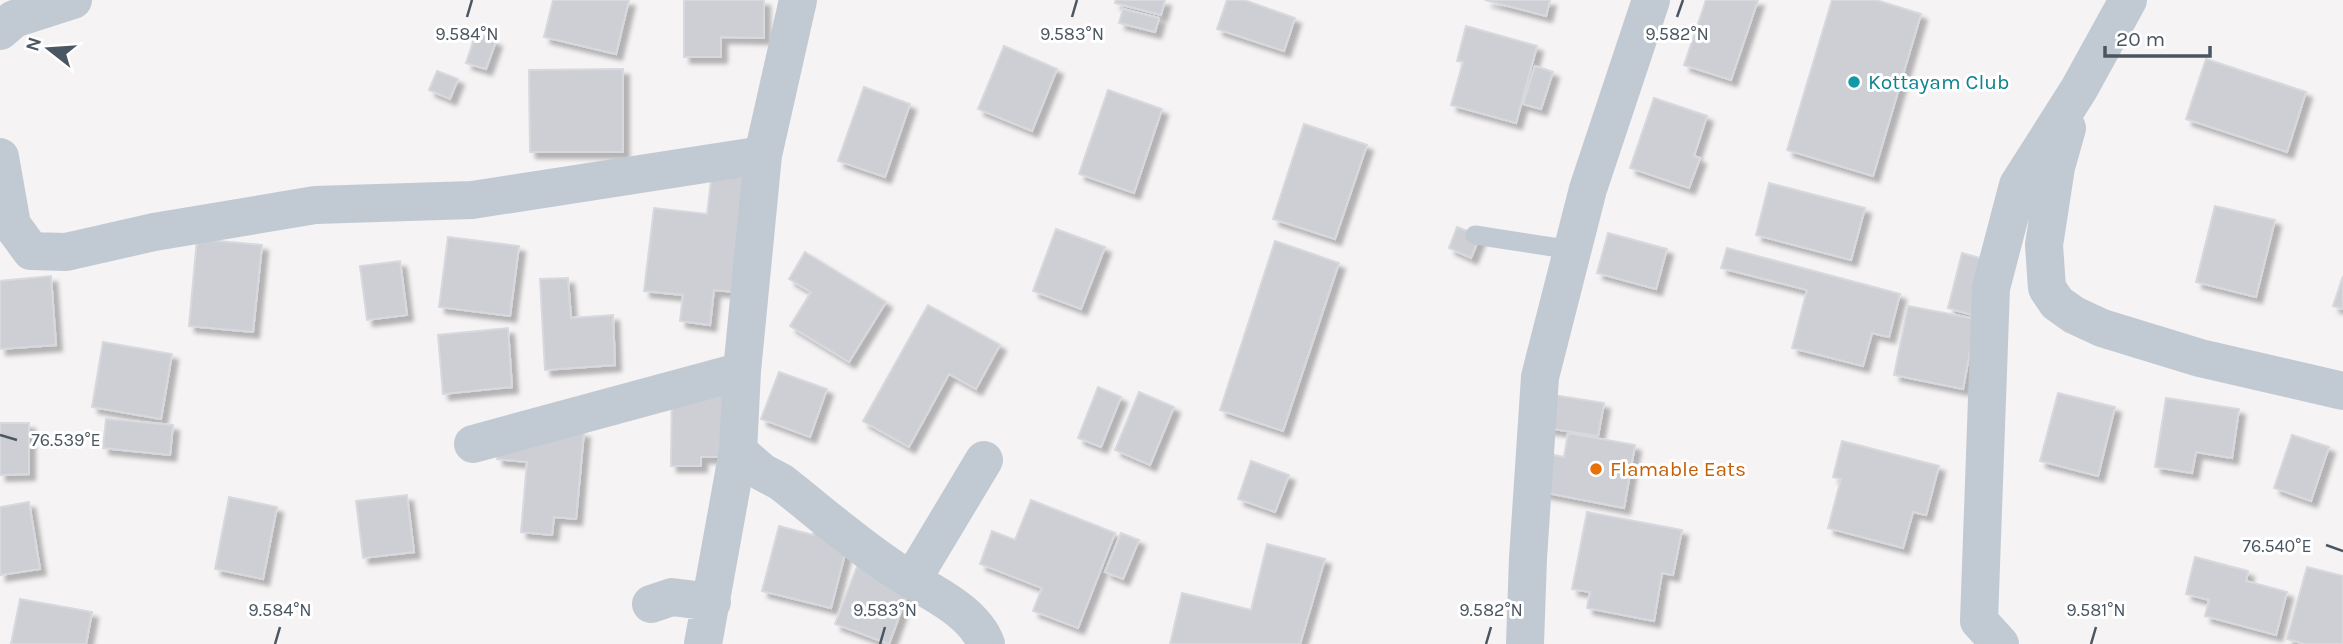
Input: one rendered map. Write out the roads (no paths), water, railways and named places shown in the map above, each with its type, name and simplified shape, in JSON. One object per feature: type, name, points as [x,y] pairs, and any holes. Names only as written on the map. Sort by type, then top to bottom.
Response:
[{"type":"street","points":[[0,31],[14,19],[73,0]]},
{"type":"street","points":[[704,644],[738,450],[741,371],[763,155],[798,0]]},
{"type":"street","points":[[1525,644],[1540,377],[1588,189],[1651,0]]},
{"type":"street","points":[[2000,644],[1979,621],[1991,288],[2018,185],[2079,89],[2128,0]]},
{"type":"street","points":[[2079,89],[2056,167],[2044,244],[2048,288],[2057,303],[2074,315],[2102,328],[2200,358],[2343,391]]},
{"type":"street","points":[[0,157],[12,225],[31,251],[66,252],[154,232],[315,205],[472,200],[763,155]]},
{"type":"street","points":[[473,444],[741,371]]},
{"type":"street","points":[[738,450],[762,472],[781,482],[891,568],[955,606],[983,636],[986,644]]},
{"type":"street","points":[[912,580],[984,460]]},
{"type":"street","points":[[651,604],[672,597],[712,602]]},
{"type":"lane","points":[[1475,234],[1572,250]]},
{"type":"place","name":"Kottayam Club","points":[[1854,82]]},
{"type":"place","name":"Flamable Eats","points":[[1596,469]]}]
